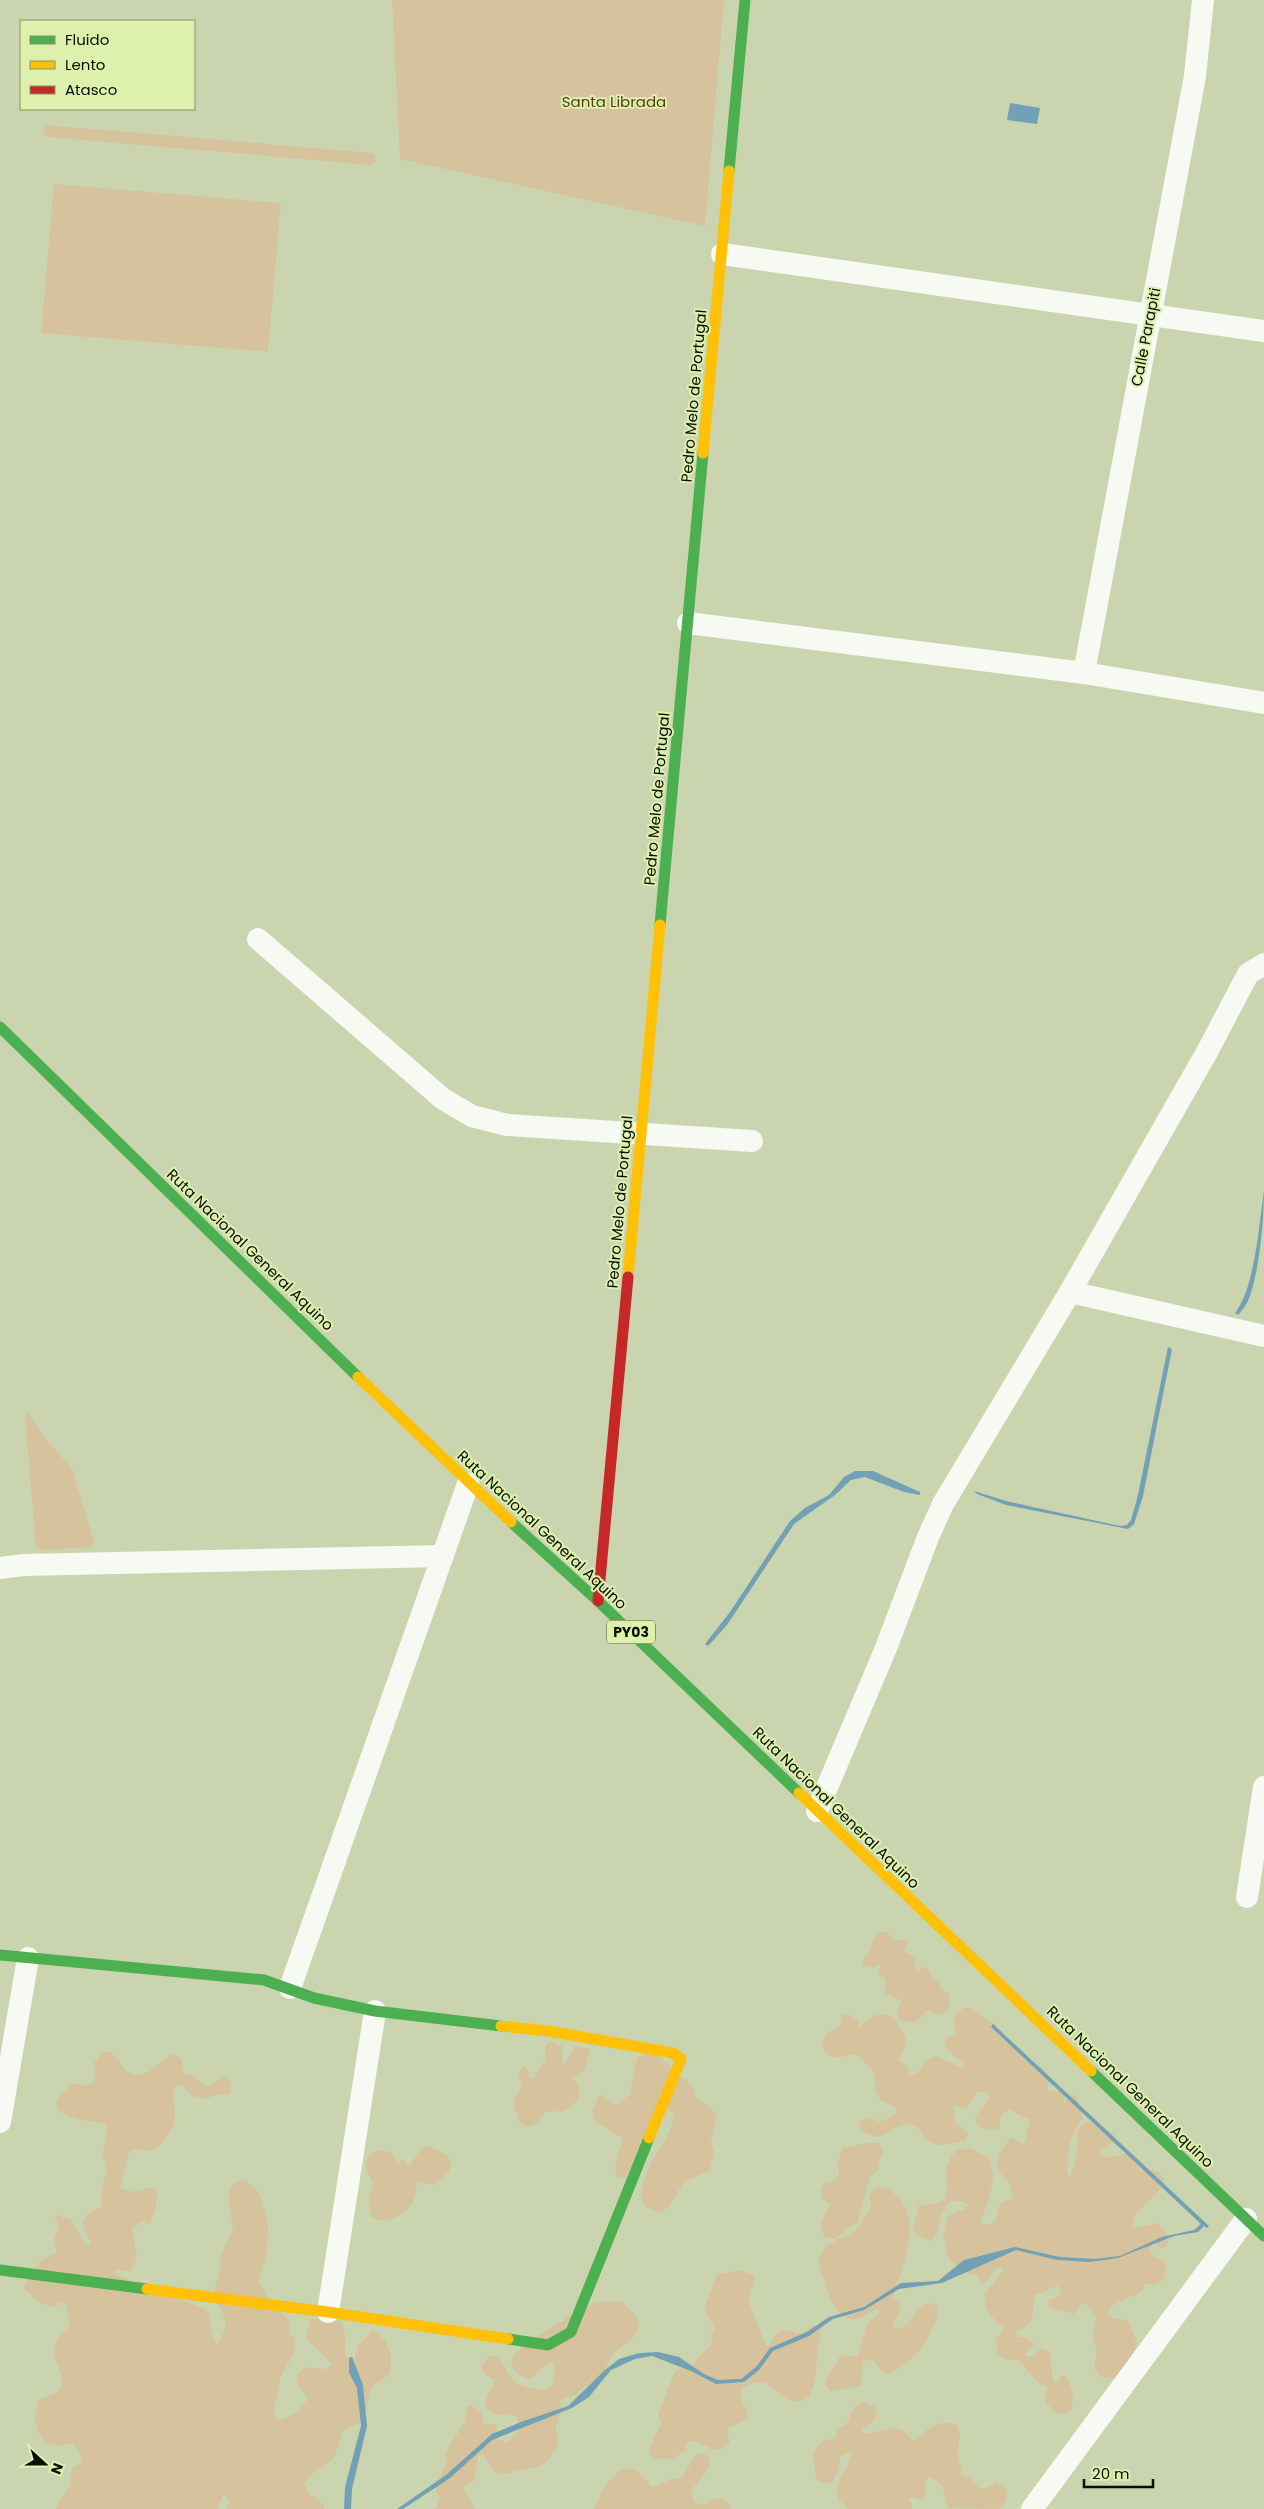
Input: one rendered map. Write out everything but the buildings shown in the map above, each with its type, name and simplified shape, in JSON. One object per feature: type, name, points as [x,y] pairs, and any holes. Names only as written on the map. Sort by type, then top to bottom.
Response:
[{"type":"main road","name":"Pedro Melo de Portugal","points":[[598,1601],[746,0]]},
{"type":"main road","name":"Ruta Nacional General Aquino","points":[[0,1027],[468,1484],[598,1601],[1264,2236]]},
{"type":"main road","points":[[0,1954],[264,1980],[314,1998],[375,2012],[504,2025],[577,2036],[673,2053],[681,2059],[571,2332],[548,2345],[328,2312],[0,2270]]},
{"type":"street","name":"Calle Parapiti","points":[[1084,673],[1195,76],[1203,0]]},
{"type":"street","points":[[722,254],[1264,331]]},
{"type":"street","points":[[688,623],[1084,673],[1264,703]]},
{"type":"street","points":[[258,939],[443,1100],[472,1116],[507,1125],[752,1141]]},
{"type":"street","points":[[817,1811],[886,1648],[928,1537],[943,1504],[1070,1292],[1207,1052],[1248,974],[1264,964]]},
{"type":"street","points":[[1070,1292],[1264,1336]]},
{"type":"street","points":[[290,1988],[468,1484]]},
{"type":"street","points":[[0,1568],[23,1565],[443,1556]]},
{"type":"street","points":[[1247,1897],[1264,1787]]},
{"type":"street","points":[[0,2122],[28,1958]]},
{"type":"street","points":[[328,2312],[375,2012]]},
{"type":"street","points":[[1032,2509],[1246,2219]]},
{"type":"green space","name":"Santa Librada","points":[[392,0],[724,0],[705,226],[400,159]]},
{"type":"green space","points":[[48,125],[371,153],[375,156],[375,162],[371,165],[48,137],[44,133],[44,128]]},
{"type":"green space","points":[[54,184],[281,203],[268,352],[41,333]]},
{"type":"green space","points":[[27,1411],[43,1435],[72,1469],[94,1541],[93,1547],[44,1550],[36,1548],[25,1416]]},
{"type":"green space","points":[[887,1931],[893,1941],[903,1939],[908,1941],[904,1951],[915,1958],[916,1972],[924,1967],[928,1968],[931,1975],[940,1982],[940,1989],[949,1994],[950,2001],[945,2012],[939,2015],[926,2010],[913,2023],[899,2019],[897,2014],[901,2000],[885,1994],[885,1978],[877,1975],[882,1964],[871,1968],[864,1966],[862,1962],[877,1935]]},
{"type":"green space","points":[[964,2007],[971,2008],[995,2024],[1011,2046],[1019,2051],[1026,2062],[1038,2065],[1046,2071],[1050,2080],[1047,2090],[1054,2092],[1061,2089],[1065,2091],[1063,2100],[1065,2102],[1070,2094],[1077,2096],[1082,2118],[1070,2140],[1067,2170],[1069,2178],[1076,2157],[1078,2132],[1082,2125],[1092,2122],[1113,2134],[1114,2139],[1109,2146],[1100,2152],[1101,2157],[1128,2153],[1136,2158],[1140,2170],[1158,2171],[1164,2179],[1157,2194],[1136,2214],[1133,2229],[1156,2223],[1166,2233],[1168,2239],[1167,2246],[1162,2249],[1155,2242],[1150,2249],[1154,2257],[1163,2259],[1166,2269],[1164,2279],[1156,2284],[1145,2284],[1141,2292],[1111,2306],[1108,2313],[1113,2318],[1128,2320],[1137,2343],[1124,2375],[1108,2379],[1099,2376],[1094,2368],[1097,2351],[1092,2336],[1097,2317],[1086,2304],[1081,2304],[1074,2314],[1049,2307],[1049,2300],[1061,2295],[1058,2286],[1035,2295],[1032,2320],[1027,2326],[1016,2333],[1017,2337],[1024,2337],[1033,2342],[1032,2347],[1025,2354],[1026,2356],[1031,2357],[1042,2348],[1050,2352],[1053,2382],[1057,2383],[1062,2375],[1068,2378],[1073,2394],[1072,2409],[1064,2414],[1054,2412],[1045,2401],[1047,2387],[1038,2382],[1019,2361],[1004,2359],[997,2353],[996,2338],[1003,2332],[1004,2327],[999,2326],[986,2308],[984,2296],[1003,2269],[999,2267],[996,2269],[983,2284],[977,2275],[970,2274],[949,2260],[943,2235],[948,2216],[965,2209],[968,2205],[960,2201],[950,2202],[942,2213],[937,2233],[932,2241],[919,2237],[913,2229],[919,2205],[937,2204],[945,2199],[947,2192],[947,2166],[956,2150],[970,2148],[989,2157],[992,2166],[993,2182],[981,2220],[982,2224],[991,2224],[995,2221],[1000,2203],[1013,2198],[1010,2186],[996,2167],[1000,2152],[1011,2137],[1022,2144],[1027,2141],[1026,2132],[1030,2123],[1028,2119],[1008,2109],[1001,2117],[999,2129],[987,2130],[980,2127],[975,2117],[989,2098],[988,2093],[977,2091],[966,2109],[954,2106],[955,2122],[968,2133],[965,2140],[939,2145],[934,2144],[917,2127],[909,2124],[901,2125],[882,2136],[869,2134],[860,2129],[860,2122],[868,2117],[880,2122],[895,2115],[896,2108],[881,2100],[876,2092],[874,2071],[856,2054],[838,2058],[829,2056],[822,2046],[827,2033],[840,2026],[843,2015],[849,2015],[854,2018],[860,2027],[870,2018],[879,2014],[885,2014],[895,2020],[905,2037],[907,2043],[898,2060],[907,2066],[910,2075],[917,2074],[926,2060],[936,2056],[961,2067],[964,2064],[963,2062],[947,2050],[944,2044],[947,2037],[956,2034],[954,2017]]},
{"type":"green space","points":[[550,2042],[562,2046],[562,2065],[566,2063],[575,2046],[590,2049],[585,2070],[572,2079],[579,2085],[579,2099],[564,2111],[545,2112],[536,2124],[527,2127],[519,2122],[513,2100],[523,2087],[518,2074],[523,2066],[528,2069],[530,2079],[535,2077],[545,2060],[546,2045]]},
{"type":"green space","points":[[652,2050],[693,2087],[695,2096],[717,2114],[711,2142],[714,2152],[710,2171],[684,2182],[668,2207],[660,2213],[648,2208],[643,2200],[642,2189],[651,2164],[670,2130],[674,2113],[665,2110],[625,2178],[616,2176],[615,2166],[623,2138],[594,2121],[592,2111],[600,2094],[616,2105],[630,2094],[637,2058]]},
{"type":"green space","points":[[103,2051],[114,2055],[126,2070],[133,2074],[140,2075],[146,2073],[174,2054],[182,2059],[184,2074],[194,2076],[204,2085],[213,2085],[222,2075],[231,2082],[229,2094],[205,2099],[198,2096],[195,2098],[182,2086],[176,2085],[173,2097],[174,2122],[167,2137],[151,2151],[132,2149],[129,2153],[120,2188],[133,2192],[151,2187],[157,2194],[156,2209],[150,2224],[141,2222],[132,2228],[137,2257],[131,2271],[116,2270],[112,2273],[205,2309],[208,2314],[214,2341],[217,2345],[226,2328],[225,2319],[214,2292],[219,2274],[221,2254],[233,2229],[228,2199],[230,2189],[236,2181],[245,2180],[259,2193],[268,2223],[267,2252],[259,2281],[269,2299],[289,2321],[289,2335],[295,2336],[296,2343],[293,2354],[280,2380],[273,2411],[278,2420],[296,2413],[308,2398],[296,2382],[298,2373],[306,2367],[325,2369],[333,2365],[305,2338],[311,2319],[340,2321],[345,2335],[346,2358],[354,2358],[359,2344],[373,2331],[379,2334],[387,2343],[391,2360],[390,2373],[375,2385],[371,2391],[367,2409],[362,2420],[355,2426],[344,2430],[334,2458],[310,2476],[304,2484],[309,2493],[323,2504],[324,2509],[226,2509],[229,2502],[224,2493],[217,2509],[55,2509],[70,2486],[72,2468],[80,2464],[81,2457],[73,2444],[55,2445],[42,2438],[38,2432],[35,2419],[39,2400],[57,2392],[61,2387],[62,2377],[54,2346],[57,2339],[70,2324],[66,2305],[62,2302],[53,2307],[39,2302],[24,2289],[25,2284],[40,2261],[57,2253],[54,2239],[59,2226],[55,2218],[58,2215],[71,2219],[85,2245],[89,2246],[91,2242],[84,2229],[83,2220],[89,2213],[102,2206],[102,2187],[108,2168],[105,2167],[103,2153],[107,2128],[105,2124],[81,2120],[63,2113],[58,2110],[56,2101],[71,2084],[86,2085],[94,2082],[96,2073],[94,2063]]},
{"type":"green space","points":[[866,2143],[879,2143],[884,2151],[880,2159],[879,2168],[870,2177],[858,2221],[836,2238],[827,2238],[821,2230],[821,2226],[830,2204],[822,2198],[820,2188],[826,2182],[833,2181],[839,2176],[837,2163],[843,2148]]},
{"type":"green space","points":[[430,2146],[447,2155],[452,2163],[449,2172],[434,2185],[414,2181],[417,2188],[416,2196],[406,2210],[398,2216],[381,2220],[372,2217],[368,2203],[373,2184],[365,2165],[369,2156],[381,2151],[389,2152],[395,2157],[397,2162],[404,2160],[409,2167],[421,2148]]},
{"type":"green space","points":[[883,2187],[897,2195],[906,2207],[909,2221],[907,2252],[893,2296],[902,2308],[893,2321],[893,2326],[901,2329],[928,2303],[937,2306],[937,2315],[929,2336],[922,2347],[905,2365],[896,2371],[887,2373],[879,2368],[874,2361],[864,2360],[860,2386],[831,2391],[825,2383],[839,2357],[844,2355],[858,2356],[867,2324],[880,2311],[878,2307],[858,2319],[849,2319],[842,2316],[831,2302],[819,2268],[819,2258],[826,2246],[850,2234],[858,2227],[870,2211],[870,2192]]},
{"type":"green space","points":[[741,2270],[755,2276],[748,2299],[765,2344],[769,2346],[777,2333],[782,2330],[801,2334],[813,2325],[819,2325],[821,2328],[813,2388],[805,2400],[794,2401],[786,2399],[760,2382],[752,2384],[741,2390],[741,2397],[748,2414],[740,2423],[729,2428],[727,2432],[730,2442],[724,2448],[715,2450],[700,2443],[692,2442],[684,2445],[687,2449],[672,2459],[653,2459],[648,2451],[661,2424],[658,2415],[675,2371],[693,2364],[713,2343],[710,2335],[714,2331],[714,2327],[704,2309],[717,2274]]},
{"type":"green space","points":[[620,2301],[633,2312],[640,2327],[631,2339],[610,2359],[606,2372],[576,2394],[560,2401],[561,2411],[556,2426],[558,2447],[549,2459],[541,2466],[503,2474],[493,2471],[483,2455],[478,2455],[475,2480],[466,2484],[464,2489],[475,2509],[432,2509],[436,2507],[440,2498],[435,2488],[447,2462],[445,2453],[464,2423],[468,2405],[480,2411],[484,2424],[496,2424],[498,2440],[507,2442],[517,2432],[518,2418],[514,2415],[493,2413],[484,2403],[495,2381],[483,2372],[481,2367],[489,2355],[501,2360],[511,2378],[519,2384],[536,2389],[547,2389],[551,2387],[555,2372],[553,2363],[543,2367],[536,2375],[529,2379],[517,2372],[512,2365],[513,2357],[519,2349],[538,2335],[583,2308],[600,2302]]},
{"type":"green space","points":[[861,2402],[874,2406],[877,2410],[875,2420],[862,2429],[863,2434],[895,2428],[904,2431],[914,2441],[939,2424],[951,2423],[957,2425],[960,2434],[958,2455],[962,2475],[971,2479],[980,2489],[989,2487],[997,2482],[1008,2491],[1006,2501],[999,2509],[948,2508],[942,2485],[930,2477],[926,2480],[926,2490],[923,2498],[918,2500],[912,2497],[909,2499],[912,2503],[912,2509],[849,2509],[837,2494],[837,2487],[850,2459],[850,2453],[840,2456],[839,2469],[832,2482],[825,2483],[818,2480],[816,2476],[813,2454],[821,2442],[835,2438],[837,2429],[846,2425],[854,2408]]},
{"type":"green space","points":[[697,2453],[707,2455],[710,2463],[691,2493],[694,2502],[704,2505],[712,2499],[723,2498],[730,2505],[731,2509],[593,2509],[611,2479],[624,2469],[631,2469],[639,2473],[653,2487],[671,2479],[681,2479]]},
{"type":"water","points":[[1010,103],[1040,108],[1037,124],[1007,120]]},
{"type":"water","points":[[1264,1191],[1262,1232],[1255,1279],[1247,1303],[1238,1315],[1235,1313],[1242,1302],[1252,1272]]},
{"type":"water","points":[[1168,1347],[1172,1349],[1143,1496],[1134,1524],[1128,1529],[1006,1505],[977,1494],[974,1491],[1006,1501],[1120,1526],[1127,1525],[1131,1520],[1138,1495]]},
{"type":"water","points":[[855,1471],[873,1471],[920,1492],[920,1495],[904,1492],[865,1477],[851,1480],[835,1495],[794,1524],[727,1625],[708,1646],[705,1644],[730,1612],[790,1521],[805,1508],[829,1495],[844,1477]]},
{"type":"water","points":[[993,2024],[1209,2226],[1207,2228],[1204,2226],[1198,2232],[1174,2236],[1118,2258],[1089,2262],[1057,2260],[1016,2250],[942,2283],[899,2289],[864,2310],[833,2319],[809,2336],[773,2351],[759,2370],[744,2382],[716,2384],[691,2371],[652,2356],[635,2359],[611,2370],[589,2397],[572,2408],[492,2440],[450,2478],[403,2509],[397,2509],[446,2475],[492,2434],[568,2406],[619,2359],[639,2353],[658,2352],[679,2357],[704,2374],[718,2380],[741,2379],[756,2367],[770,2348],[807,2332],[829,2317],[864,2307],[901,2283],[938,2281],[964,2260],[1015,2247],[1060,2257],[1095,2259],[1120,2256],[1162,2237],[1194,2230],[1201,2224],[991,2027]]},
{"type":"water","points":[[352,2357],[363,2385],[367,2426],[352,2489],[351,2509],[344,2509],[345,2487],[361,2426],[357,2388],[349,2373],[349,2358]]},
{"type":"traffic: fast","points":[[729,171],[745,0]]},
{"type":"traffic: fast","points":[[660,925],[703,453]]},
{"type":"traffic: fast","points":[[0,1027],[358,1377]]},
{"type":"traffic: fast","points":[[511,1522],[598,1601],[799,1793]]},
{"type":"traffic: fast","points":[[0,1955],[264,1980],[314,1998],[375,2011],[501,2026]]},
{"type":"traffic: fast","points":[[1091,2071],[1264,2236]]},
{"type":"traffic: fast","points":[[508,2339],[548,2345],[571,2332],[649,2138]]},
{"type":"traffic: fast","points":[[0,2270],[147,2289]]},
{"type":"traffic: slow","points":[[703,453],[729,171]]},
{"type":"traffic: slow","points":[[628,1277],[660,925]]},
{"type":"traffic: slow","points":[[358,1377],[511,1522]]},
{"type":"traffic: slow","points":[[799,1793],[1091,2071]]},
{"type":"traffic: slow","points":[[501,2026],[548,2031],[673,2053],[681,2059],[649,2138]]},
{"type":"traffic: slow","points":[[147,2289],[328,2312],[508,2339]]},
{"type":"traffic: jam","points":[[598,1601],[628,1277]]}]
